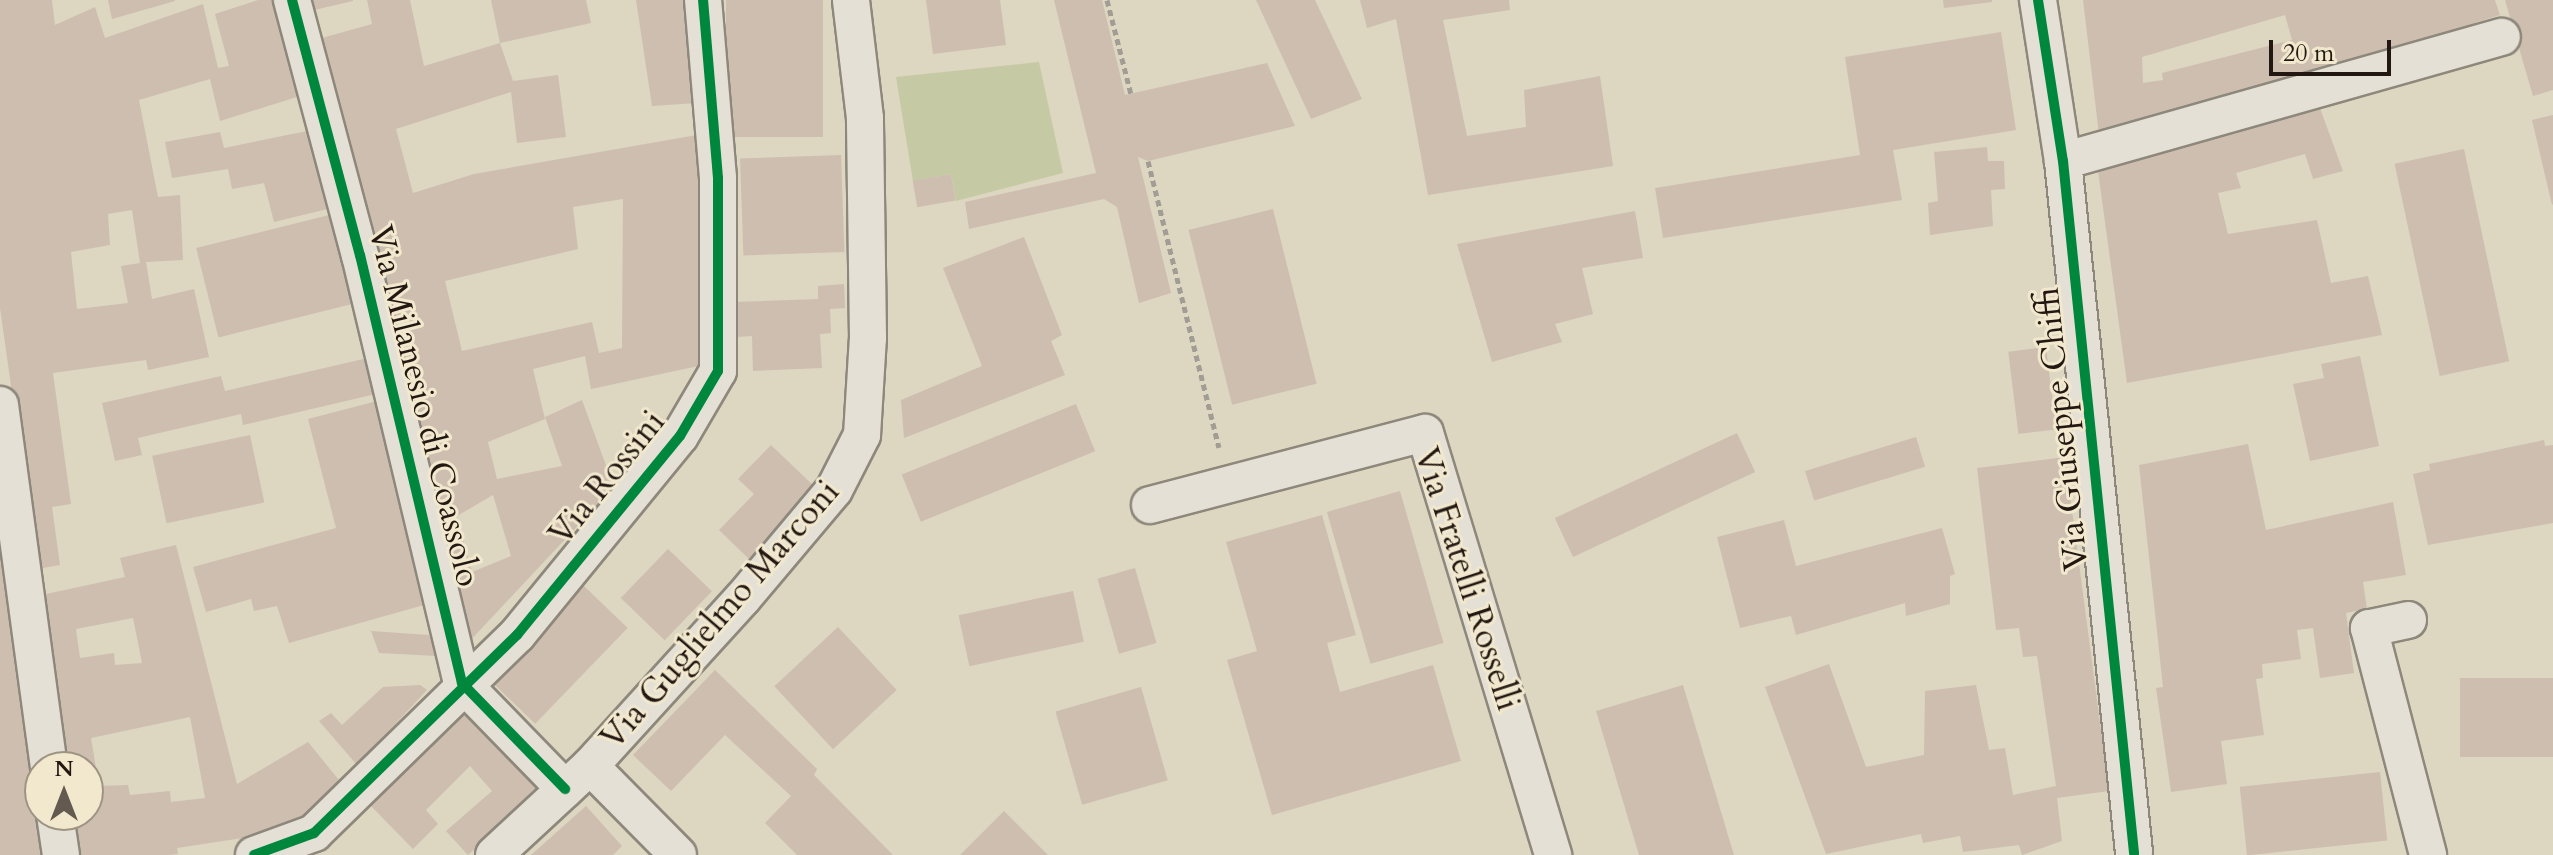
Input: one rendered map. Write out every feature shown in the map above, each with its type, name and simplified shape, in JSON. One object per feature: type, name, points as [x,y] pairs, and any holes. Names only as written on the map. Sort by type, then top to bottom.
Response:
[{"type":"street","name":"Via Milanesio di Coassolo","points":[[292,0],[360,255],[462,683]]},
{"type":"street","name":"Via Rossini","points":[[254,855],[314,833],[462,683],[517,635],[680,436],[718,371],[718,178],[703,0]]},
{"type":"street","name":"Via Guglielmo Marconi","points":[[494,855],[578,777],[834,490],[862,435],[868,338],[865,118],[851,0]]},
{"type":"street","name":"Via Giuseppe Chiffi","points":[[2038,0],[2063,161],[2136,854]]},
{"type":"street","points":[[2063,161],[2502,37]]},
{"type":"street","points":[[0,405],[47,751]]},
{"type":"street","name":"Via Fratelli Rosselli","points":[[1150,505],[1425,433],[1553,855]]},
{"type":"street","points":[[2408,620],[2369,628],[2428,855]]},
{"type":"street","points":[[462,683],[678,855]]},
{"type":"street","points":[[57,831],[61,855]]},
{"type":"path","points":[[1107,0],[1131,94]]},
{"type":"path","points":[[1148,161],[1228,484]]},
{"type":"green space","points":[[1039,62],[1063,173],[956,201],[951,174],[913,181],[896,77]]},
{"type":"building","points":[[0,0],[52,0],[55,25],[95,7],[105,38],[203,4],[218,68],[229,66],[215,14],[258,0],[282,0],[300,96],[220,121],[210,79],[139,100],[158,197],[180,195],[183,260],[146,262],[152,299],[194,289],[209,357],[148,370],[146,360],[53,373],[71,504],[52,507],[60,565],[37,569],[0,308]],"holes":[[[132,210],[140,263],[121,266],[128,303],[77,309],[71,252],[110,245],[108,214]]]},
{"type":"building","points":[[108,0],[175,0],[175,1],[112,19]]},
{"type":"building","points":[[307,0],[353,0],[353,1],[310,11]]},
{"type":"building","points":[[367,0],[410,0],[424,66],[500,43],[513,81],[558,75],[566,137],[517,143],[511,92],[396,129],[413,193],[474,174],[697,135],[703,365],[591,389],[585,356],[533,369],[545,419],[488,442],[497,479],[562,466],[545,417],[582,400],[614,487],[467,644],[322,38],[372,24]],"holes":[[[623,199],[622,348],[599,353],[592,322],[462,351],[445,281],[578,249],[573,207]],[[493,495],[511,556],[472,572],[457,516]]]},
{"type":"building","points":[[491,0],[586,0],[591,23],[500,43]]},
{"type":"building","points":[[636,0],[686,0],[697,103],[652,106]]},
{"type":"building","points":[[726,0],[823,0],[823,137],[726,137]]},
{"type":"building","points":[[926,0],[1000,0],[1006,45],[933,54]]},
{"type":"building","points":[[1054,0],[1102,0],[1125,95],[1267,63],[1295,126],[1148,161],[1138,157],[1171,293],[1139,303],[1117,207],[1104,199],[969,229],[965,202],[1096,173]]},
{"type":"building","points":[[1256,0],[1315,0],[1362,99],[1311,119]]},
{"type":"building","points":[[1360,0],[1509,0],[1510,10],[1443,20],[1467,136],[1526,127],[1524,90],[1600,76],[1613,166],[1428,195],[1396,19],[1367,28]]},
{"type":"building","points":[[1943,0],[1992,0],[1992,2],[1944,8]]},
{"type":"building","points":[[2083,0],[2495,0],[2500,15],[2474,23],[2476,30],[2100,143]],"holes":[[[2285,15],[2292,40],[2162,73],[2163,80],[2143,83],[2142,57]]]},
{"type":"building","points":[[2505,0],[2553,0],[2553,90],[2533,96]]},
{"type":"building","points":[[2001,32],[2016,130],[1893,150],[1902,200],[1663,238],[1655,188],[1860,155],[1845,57]]},
{"type":"building","points":[[2317,100],[2343,171],[2313,179],[2305,154],[2236,173],[2241,188],[2218,193],[2228,234],[2317,220],[2331,283],[2368,276],[2382,335],[2127,383],[2098,171]]},
{"type":"building","points":[[2553,115],[2553,204],[2552,205],[2532,120]]},
{"type":"building","points":[[312,130],[332,208],[274,222],[264,183],[232,189],[228,169],[172,178],[165,142],[220,132],[224,148]]},
{"type":"building","points":[[1987,147],[1988,161],[2004,161],[2005,189],[1991,190],[1993,226],[1930,235],[1928,203],[1938,201],[1934,152]]},
{"type":"building","points":[[2464,149],[2509,361],[2440,376],[2395,164]]},
{"type":"building","points":[[841,155],[844,252],[743,255],[740,159]]},
{"type":"building","points":[[951,174],[956,201],[917,207],[913,181]]},
{"type":"building","points":[[1273,209],[1317,384],[1232,405],[1189,230]]},
{"type":"building","points":[[1635,211],[1643,258],[1582,268],[1593,314],[1555,324],[1562,342],[1492,362],[1457,244]]},
{"type":"building","points":[[333,214],[355,303],[218,337],[196,248]]},
{"type":"building","points":[[1024,237],[1062,335],[1051,341],[1065,375],[904,438],[901,400],[982,366],[943,268]]},
{"type":"building","points":[[844,284],[845,308],[830,309],[831,333],[820,334],[822,368],[753,371],[752,336],[737,337],[735,302],[818,299],[818,286]]},
{"type":"building","points":[[2046,347],[2056,429],[2018,434],[2008,352]]},
{"type":"building","points":[[2360,356],[2379,446],[2310,461],[2293,384],[2324,378],[2321,364]]},
{"type":"building","points":[[372,357],[380,393],[243,425],[241,414],[138,438],[142,455],[115,461],[102,403],[221,376],[225,391]]},
{"type":"building","points":[[381,400],[431,603],[289,643],[277,606],[254,611],[251,599],[206,612],[193,567],[336,528],[308,419]]},
{"type":"building","points":[[1076,404],[1095,451],[921,522],[902,474]]},
{"type":"building","points":[[1737,433],[1755,472],[1573,557],[1555,518]]},
{"type":"building","points":[[250,435],[264,502],[167,523],[152,456]]},
{"type":"building","points":[[1916,437],[1925,467],[1814,501],[1805,471]]},
{"type":"building","points":[[2544,440],[2545,446],[2553,445],[2553,523],[2428,545],[2413,474],[2430,470],[2429,464]]},
{"type":"building","points":[[2248,444],[2266,530],[2393,502],[2406,575],[2363,582],[2367,609],[2346,613],[2354,673],[2320,678],[2313,628],[2297,630],[2301,659],[2262,664],[2263,678],[2256,679],[2264,735],[2221,741],[2227,784],[2171,792],[2156,688],[2163,687],[2139,465]]},
{"type":"building","points":[[771,445],[817,489],[750,560],[719,530],[754,494],[738,479]]},
{"type":"building","points":[[2065,457],[2109,791],[2057,798],[2062,841],[2022,855],[2019,845],[1963,852],[1960,836],[1923,843],[1921,834],[1826,854],[1765,687],[1829,664],[1866,767],[1924,755],[1925,691],[1976,685],[1989,750],[2005,748],[2013,795],[2056,786],[2037,656],[2023,657],[2019,628],[1996,630],[1977,468]]},
{"type":"building","points":[[1400,491],[1444,643],[1370,664],[1327,512]]},
{"type":"building","points":[[0,500],[35,751],[24,751],[24,831],[45,831],[48,855],[0,855]]},
{"type":"building","points":[[1322,515],[1356,635],[1327,643],[1340,692],[1433,665],[1461,761],[1272,815],[1227,660],[1257,651],[1226,542]]},
{"type":"building","points":[[1784,520],[1796,566],[1942,528],[1955,574],[1950,576],[1950,604],[1906,616],[1905,603],[1796,635],[1791,616],[1740,628],[1717,537]]},
{"type":"building","points":[[176,545],[237,784],[308,742],[343,785],[288,831],[177,848],[178,854],[170,855],[75,855],[71,831],[104,831],[104,786],[128,785],[130,795],[170,791],[171,802],[205,798],[190,717],[91,738],[93,751],[60,751],[37,596],[125,577],[120,558]],"holes":[[[133,618],[142,663],[115,665],[114,653],[80,658],[76,629]]]},
{"type":"building","points":[[668,549],[712,591],[665,640],[621,598]]},
{"type":"building","points":[[1135,568],[1156,643],[1119,654],[1098,579]]},
{"type":"building","points":[[583,585],[628,628],[535,724],[491,681]]},
{"type":"building","points":[[1073,591],[1084,642],[969,666],[959,615]]},
{"type":"building","points":[[838,627],[897,690],[833,749],[774,686]]},
{"type":"building","points":[[371,631],[429,635],[437,656],[379,653]]},
{"type":"building","points":[[715,670],[817,769],[814,775],[893,855],[797,855],[765,823],[791,796],[725,735],[671,791],[633,755]]},
{"type":"building","points":[[2460,678],[2553,678],[2553,757],[2460,757]]},
{"type":"building","points":[[420,685],[427,690],[357,765],[319,721],[331,713],[342,725],[383,687]]},
{"type":"building","points":[[1683,685],[1734,855],[1639,855],[1596,711]]},
{"type":"building","points":[[1141,687],[1168,780],[1082,805],[1055,712]]},
{"type":"building","points":[[472,702],[547,785],[468,855],[446,831],[492,791],[470,766],[426,810],[438,824],[413,849],[369,804]]},
{"type":"building","points":[[2380,772],[2387,841],[2247,855],[2240,787]]},
{"type":"building","points":[[586,806],[622,846],[613,855],[531,855]]},
{"type":"building","points":[[1004,811],[1048,855],[960,855]]},
{"type":"cycle path","points":[[292,0],[360,255],[462,683],[565,789]]},
{"type":"cycle path","points":[[254,855],[314,833],[517,635],[680,436],[718,371],[718,178],[703,0]]},
{"type":"cycle path","points":[[2038,0],[2063,161],[2134,853]]}]
